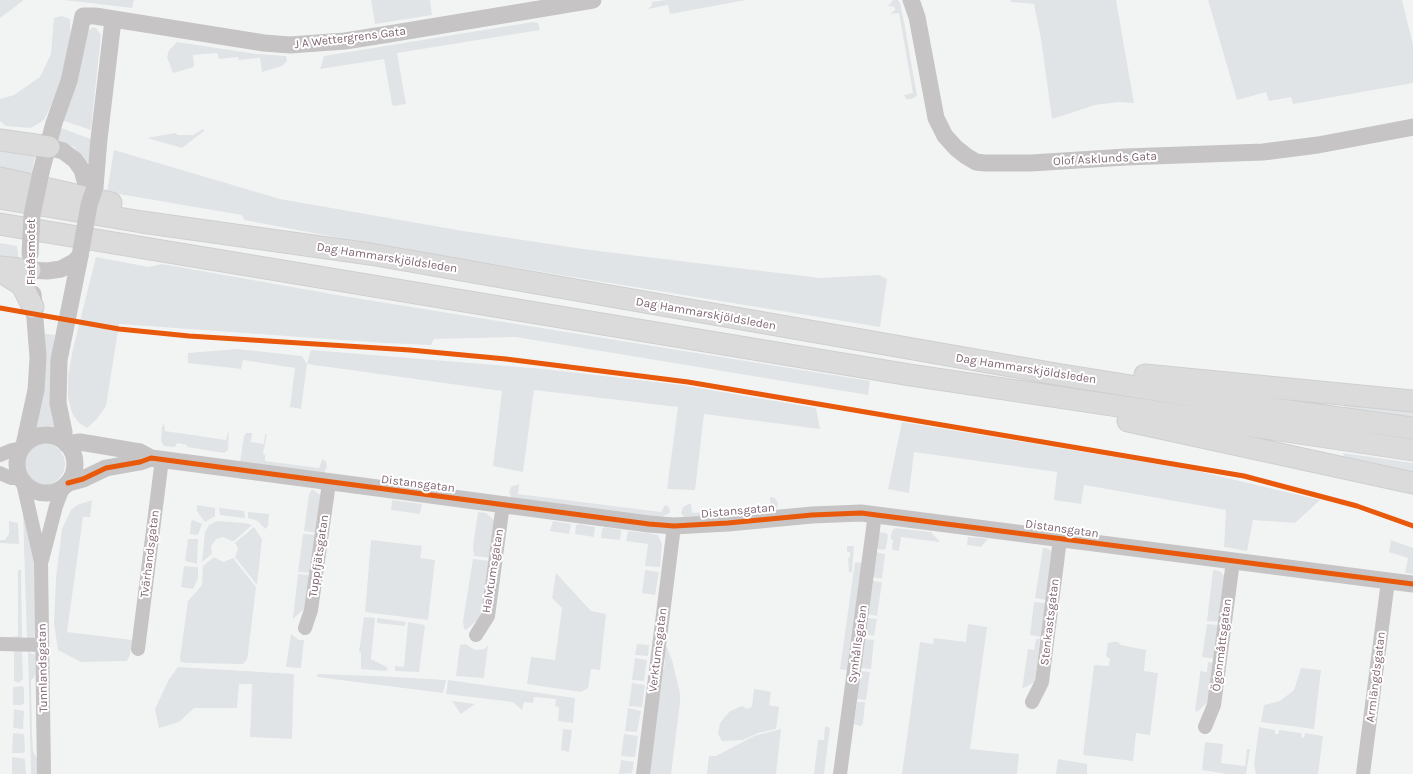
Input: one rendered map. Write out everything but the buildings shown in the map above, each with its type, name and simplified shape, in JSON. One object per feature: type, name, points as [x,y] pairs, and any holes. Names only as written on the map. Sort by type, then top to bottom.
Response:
[{"type":"main road","points":[[0,140],[49,147]]},
{"type":"main road","points":[[0,178],[144,211],[370,254]]},
{"type":"main road","name":"Dag Hammarskjöldsleden","points":[[0,198],[142,222],[370,254],[902,349],[1274,409],[1413,428]]},
{"type":"main road","name":"Dag Hammarskjöldsleden","points":[[0,224],[910,375],[1413,450]]},
{"type":"main road","points":[[0,230],[66,235]]},
{"type":"main road","points":[[0,268],[30,262]]},
{"type":"main road","points":[[0,271],[22,285],[32,301]]},
{"type":"main road","points":[[902,349],[1104,371],[1413,401]]},
{"type":"main road","points":[[910,375],[1413,483]]},
{"type":"street","name":"J A Wettergrens Gata","points":[[83,16],[95,16],[112,20],[264,43],[290,45],[345,41],[593,0]]},
{"type":"street","name":"Olof Asklunds Gata","points":[[912,0],[917,17],[936,118],[945,136],[956,148],[976,162],[1031,162],[1263,152],[1318,145],[1413,127]]},
{"type":"street","name":"Flatåsmotet","points":[[22,481],[17,463],[23,447],[36,390],[38,356],[32,301],[30,262],[32,214],[54,123],[69,81],[83,16]]},
{"type":"street","points":[[0,473],[22,481],[34,491],[42,493],[55,492],[65,485],[74,472],[74,460],[64,442],[64,432],[58,403],[57,385],[62,338],[89,205],[90,185],[100,124],[112,20]]},
{"type":"street","points":[[49,147],[63,151],[76,160],[90,185]]},
{"type":"street","points":[[30,262],[54,270],[66,267],[77,260]]},
{"type":"street","points":[[0,455],[23,447],[31,440],[43,436],[51,436],[64,442]]},
{"type":"street","name":"Distansgatan","points":[[64,442],[80,442],[140,452],[156,459],[329,483],[503,504],[650,524],[674,526],[819,515],[857,513],[875,514],[1413,584]]},
{"type":"street","name":"Distansgatan","points":[[65,485],[83,479],[106,468],[156,459]]},
{"type":"street","name":"Tvärhandsgatan","points":[[138,649],[156,459]]},
{"type":"street","name":"Tunnlandsgatan","points":[[22,481],[41,562],[44,774]]},
{"type":"street","name":"Tuppfjätsgatan","points":[[305,628],[312,610],[329,483]]},
{"type":"street","name":"Tunnlandsgatan","points":[[41,562],[56,506],[65,485]]},
{"type":"street","name":"Halvtumsgatan","points":[[476,635],[488,616],[503,504]]},
{"type":"street","name":"Synhållsgatan","points":[[840,774],[875,514]]},
{"type":"street","name":"Verktumsgatan","points":[[643,774],[674,526]]},
{"type":"street","name":"Stenkastsgatan","points":[[1032,702],[1042,682],[1060,539]]},
{"type":"street","name":"Ögonmåttsgatan","points":[[1205,727],[1214,705],[1233,561]]},
{"type":"street","name":"Armlängdsgatan","points":[[1363,774],[1388,581]]},
{"type":"street","points":[[0,644],[42,646]]},
{"type":"shaded area","points":[[0,0],[24,0],[0,18]]},
{"type":"shaded area","points":[[64,0],[134,0],[132,8]]},
{"type":"shaded area","points":[[371,0],[430,0],[432,15],[375,24]]},
{"type":"shaded area","points":[[666,0],[746,0],[670,14],[668,5],[648,9],[652,5],[652,2]]},
{"type":"shaded area","points":[[893,0],[898,0],[900,3],[905,27],[917,96],[911,99],[906,99],[904,95],[913,93],[899,13],[890,14],[895,10],[895,7],[888,6]]},
{"type":"shaded area","points":[[1011,0],[1116,0],[1134,103],[1119,102],[1095,105],[1052,119],[1041,39],[1034,4],[1011,2]]},
{"type":"shaded area","points":[[1208,0],[1402,0],[1413,45],[1413,83],[1293,104],[1291,97],[1269,101],[1266,92],[1237,100]]},
{"type":"shaded area","points":[[62,16],[70,19],[71,39],[63,78],[44,120],[31,128],[6,126],[0,121],[0,99],[14,95],[40,77],[51,54],[54,18]]},
{"type":"shaded area","points":[[533,22],[538,23],[540,30],[397,53],[406,104],[393,106],[392,104],[384,59],[320,69],[324,56]]},
{"type":"shaded area","points":[[93,27],[96,28],[101,35],[91,130],[61,120],[86,33]]},
{"type":"shaded area","points":[[177,42],[257,54],[286,56],[287,61],[282,66],[262,72],[260,58],[239,60],[238,57],[219,59],[217,53],[193,55],[194,67],[173,73],[167,57],[169,50]]},
{"type":"shaded area","points":[[61,128],[91,139],[89,162],[86,162],[74,147],[57,140]]},
{"type":"shaded area","points":[[203,129],[204,131],[182,148],[147,138],[175,133],[178,135],[193,135]]},
{"type":"shaded area","points":[[0,148],[36,152],[31,176],[0,169]]},
{"type":"shaded area","points":[[114,150],[280,199],[463,231],[590,250],[820,278],[879,275],[887,279],[880,327],[383,246],[244,220],[242,215],[107,192]]},
{"type":"shaded area","points":[[0,243],[17,246],[19,263],[0,260]]},
{"type":"shaded area","points":[[96,257],[149,267],[162,264],[343,296],[870,381],[868,395],[516,337],[434,339],[431,345],[119,324],[106,406],[97,419],[87,428],[78,422],[72,413],[68,398],[68,376],[73,349]]},
{"type":"shaded area","points":[[41,333],[55,335],[52,355],[56,431],[34,429]]},
{"type":"shaded area","points":[[237,349],[302,356],[307,364],[301,409],[290,407],[295,368],[243,360],[241,369],[188,363],[188,353]]},
{"type":"shaded area","points":[[311,350],[544,369],[681,385],[816,408],[820,429],[704,414],[695,490],[667,489],[678,407],[534,390],[523,472],[493,466],[502,391],[307,364]]},
{"type":"shaded area","points":[[1344,403],[1413,407],[1413,417],[1347,408],[1344,406]]},
{"type":"shaded area","points":[[902,422],[1193,470],[1320,500],[1295,523],[1253,520],[1247,551],[1224,547],[1226,510],[1084,485],[1081,504],[1054,500],[1057,472],[914,452],[909,493],[888,489]]},
{"type":"shaded area","points":[[164,423],[165,431],[226,440],[229,430],[228,450],[224,453],[187,447],[187,445],[177,443],[175,447],[164,446],[161,441],[162,427]]},
{"type":"shaded area","points":[[246,433],[252,433],[251,442],[264,444],[265,434],[267,434],[263,454],[265,455],[265,461],[319,468],[322,459],[326,461],[327,467],[324,473],[240,462],[244,436]]},
{"type":"shaded area","points":[[40,443],[48,443],[56,446],[62,452],[65,464],[62,476],[56,482],[48,485],[40,485],[32,482],[26,476],[23,468],[23,460],[26,452],[32,446]]},
{"type":"shaded area","points":[[1343,453],[1413,463],[1413,476],[1345,461]]},
{"type":"shaded area","points":[[519,484],[518,494],[661,512],[665,505],[669,507],[670,513],[661,517],[512,499],[509,492],[511,487]]},
{"type":"shaded area","points":[[312,489],[323,497],[318,533],[304,531],[309,494]]},
{"type":"shaded area","points":[[770,497],[775,498],[778,503],[777,508],[771,512],[684,517],[681,513],[683,507],[691,503],[692,513],[770,506]]},
{"type":"shaded area","points":[[92,500],[90,517],[83,517],[67,632],[132,640],[130,655],[127,661],[81,662],[58,650],[54,623],[56,578],[62,529],[71,510],[77,505]]},
{"type":"shaded area","points":[[392,500],[422,504],[420,514],[391,510]]},
{"type":"shaded area","points":[[197,505],[215,508],[215,516],[205,522],[197,511]]},
{"type":"shaded area","points":[[219,508],[244,511],[245,518],[220,515]]},
{"type":"shaded area","points":[[248,512],[269,514],[268,526],[265,529],[258,521],[248,518]]},
{"type":"shaded area","points":[[478,512],[486,513],[495,521],[491,558],[474,556],[473,546]]},
{"type":"shaded area","points":[[23,513],[33,551],[37,618],[34,640],[27,640]]},
{"type":"shaded area","points":[[193,520],[202,524],[198,535],[190,534],[191,522]]},
{"type":"shaded area","points":[[9,521],[18,523],[19,544],[0,543],[0,540],[5,540],[9,534]]},
{"type":"shaded area","points":[[217,521],[252,525],[234,541],[223,537],[216,539],[211,546],[212,554],[202,562],[205,532],[209,525]]},
{"type":"shaded area","points":[[553,521],[571,524],[569,534],[550,531]]},
{"type":"shaded area","points":[[579,524],[595,527],[594,537],[575,534],[576,525]]},
{"type":"shaded area","points":[[254,527],[262,539],[257,585],[235,557],[238,549],[235,543]]},
{"type":"shaded area","points":[[605,527],[621,530],[620,540],[601,538],[602,529]]},
{"type":"shaded area","points":[[896,528],[931,532],[940,542],[901,537],[899,551],[892,550],[893,540],[891,539],[891,535],[893,529]]},
{"type":"shaded area","points":[[628,531],[658,535],[662,544],[660,567],[645,566],[648,544],[626,541]]},
{"type":"shaded area","points":[[879,532],[886,533],[888,535],[886,548],[884,550],[877,549]]},
{"type":"shaded area","points":[[303,534],[318,535],[312,573],[298,572]]},
{"type":"shaded area","points":[[968,537],[988,539],[981,547],[967,545]]},
{"type":"shaded area","points":[[188,539],[198,539],[197,564],[185,561]]},
{"type":"shaded area","points":[[371,540],[422,546],[420,558],[435,560],[428,620],[365,612]]},
{"type":"shaded area","points":[[1391,540],[1413,548],[1413,574],[1405,573],[1408,558],[1389,552]]},
{"type":"shaded area","points":[[847,546],[854,546],[852,572],[849,572],[848,558],[850,557],[850,552],[847,552]]},
{"type":"shaded area","points":[[1043,548],[1047,548],[1052,552],[1046,600],[1035,598]]},
{"type":"shaded area","points":[[876,552],[885,554],[882,579],[873,577]]},
{"type":"shaded area","points":[[214,557],[223,562],[233,558],[256,587],[248,654],[247,659],[243,664],[181,662],[180,658],[188,601],[202,585],[203,566]]},
{"type":"shaded area","points":[[473,559],[490,561],[485,605],[480,618],[466,630],[464,629],[463,621]]},
{"type":"shaded area","points":[[855,562],[864,563],[849,671],[840,669]]},
{"type":"shaded area","points":[[184,566],[198,567],[198,578],[193,589],[181,587]]},
{"type":"shaded area","points":[[18,570],[21,570],[22,638],[10,637],[18,636]]},
{"type":"shaded area","points":[[645,570],[659,572],[655,595],[642,593]]},
{"type":"shaded area","points":[[1213,570],[1219,571],[1226,577],[1220,622],[1207,621]]},
{"type":"shaded area","points":[[556,573],[591,611],[606,614],[600,670],[591,669],[588,688],[581,692],[527,684],[531,657],[555,660],[562,608],[552,598]]},
{"type":"shaded area","points":[[298,574],[310,575],[307,606],[293,619]]},
{"type":"shaded area","points":[[873,581],[882,582],[877,616],[868,614]]},
{"type":"shaded area","points":[[1034,602],[1046,603],[1041,637],[1030,635]]},
{"type":"shaded area","points":[[364,617],[375,618],[371,659],[388,668],[386,671],[361,669],[361,653],[359,652]]},
{"type":"shaded area","points":[[377,618],[406,622],[405,626],[377,623]]},
{"type":"shaded area","points":[[868,618],[877,619],[874,636],[865,634]]},
{"type":"shaded area","points":[[408,622],[425,625],[419,672],[395,671],[395,666],[404,667]]},
{"type":"shaded area","points":[[968,624],[987,627],[970,749],[1019,754],[1017,774],[902,774],[920,642],[933,644],[934,638],[966,642]]},
{"type":"shaded area","points":[[1207,624],[1219,625],[1215,659],[1202,657]]},
{"type":"shaded area","points":[[291,634],[299,640],[304,640],[301,668],[286,667]]},
{"type":"shaded area","points":[[865,639],[874,640],[871,669],[861,668]]},
{"type":"shaded area","points":[[1036,639],[1040,639],[1035,682],[1022,689],[1028,649],[1034,650]]},
{"type":"shaded area","points":[[1113,642],[1146,650],[1144,671],[1158,673],[1150,735],[1136,733],[1133,761],[1083,755],[1094,665],[1109,666],[1110,659],[1106,656],[1108,643]]},
{"type":"shaded area","points":[[665,643],[672,660],[680,693],[680,703],[671,774],[649,774],[659,669],[664,669],[665,659],[660,659]]},
{"type":"shaded area","points":[[466,644],[475,650],[484,649],[488,645],[484,678],[456,676],[460,645]]},
{"type":"shaded area","points":[[637,644],[649,645],[648,656],[635,655]]},
{"type":"shaded area","points":[[14,649],[22,651],[23,679],[19,683],[14,681]]},
{"type":"shaded area","points":[[28,652],[35,655],[35,675],[31,681],[32,732],[33,751],[37,759],[38,774],[31,774]]},
{"type":"shaded area","points":[[635,658],[647,660],[644,681],[632,680]]},
{"type":"shaded area","points":[[1202,661],[1201,671],[1207,672],[1208,662],[1215,663],[1209,701],[1197,712],[1195,710]]},
{"type":"shaded area","points":[[178,667],[294,674],[292,739],[250,737],[252,684],[239,684],[237,708],[194,708],[179,722],[159,728],[155,709],[169,679]]},
{"type":"shaded area","points":[[1301,668],[1321,670],[1314,729],[1261,722],[1264,705],[1280,701],[1294,690]]},
{"type":"shaded area","points":[[860,671],[870,672],[866,700],[857,699]]},
{"type":"shaded area","points":[[318,674],[446,680],[443,693],[317,677]]},
{"type":"shaded area","points":[[448,680],[575,698],[573,723],[558,721],[559,707],[555,706],[556,699],[534,697],[533,703],[524,702],[522,710],[513,702],[446,694]]},
{"type":"shaded area","points":[[632,683],[645,685],[642,707],[629,706]]},
{"type":"shaded area","points":[[22,686],[24,688],[24,703],[22,705],[13,705],[13,687]]},
{"type":"shaded area","points":[[754,689],[771,692],[769,705],[779,707],[776,729],[758,733],[743,740],[722,741],[718,734],[720,723],[730,711],[742,706],[747,709],[752,707]]},
{"type":"shaded area","points":[[452,701],[475,704],[461,714]]},
{"type":"shaded area","points":[[857,702],[865,702],[863,723],[861,726],[854,724]]},
{"type":"shaded area","points":[[628,708],[641,711],[637,732],[625,731]]},
{"type":"shaded area","points":[[14,709],[24,711],[23,729],[13,728]]},
{"type":"shaded area","points":[[825,726],[830,728],[824,774],[814,774],[818,740],[824,740]]},
{"type":"shaded area","points":[[1259,727],[1275,730],[1275,734],[1278,734],[1279,730],[1301,733],[1302,738],[1304,738],[1305,733],[1323,736],[1318,774],[1256,774],[1254,765]]},
{"type":"shaded area","points":[[563,729],[572,730],[569,752],[561,750]]},
{"type":"shaded area","points":[[781,729],[776,774],[707,774],[709,756],[716,756],[754,736]]},
{"type":"shaded area","points":[[13,733],[24,734],[25,751],[23,753],[12,753]]},
{"type":"shaded area","points":[[624,734],[638,736],[635,757],[621,756]]},
{"type":"shaded area","points":[[1205,742],[1223,744],[1221,763],[1245,766],[1247,749],[1250,749],[1246,774],[1227,774],[1202,770]]},
{"type":"shaded area","points":[[12,757],[25,759],[26,774],[12,774]]},
{"type":"shaded area","points":[[1058,759],[1087,764],[1087,774],[1056,774]]},
{"type":"shaded area","points":[[621,760],[634,762],[632,773],[619,774]]},
{"type":"cycle path","points":[[0,308],[119,329],[189,336],[410,350],[506,359],[688,382],[1244,476],[1357,506],[1413,526]]},
{"type":"cycle path","points":[[68,483],[83,479],[106,468],[140,462],[151,458],[649,524],[674,526],[728,523],[812,515],[861,513],[1413,584]]}]
